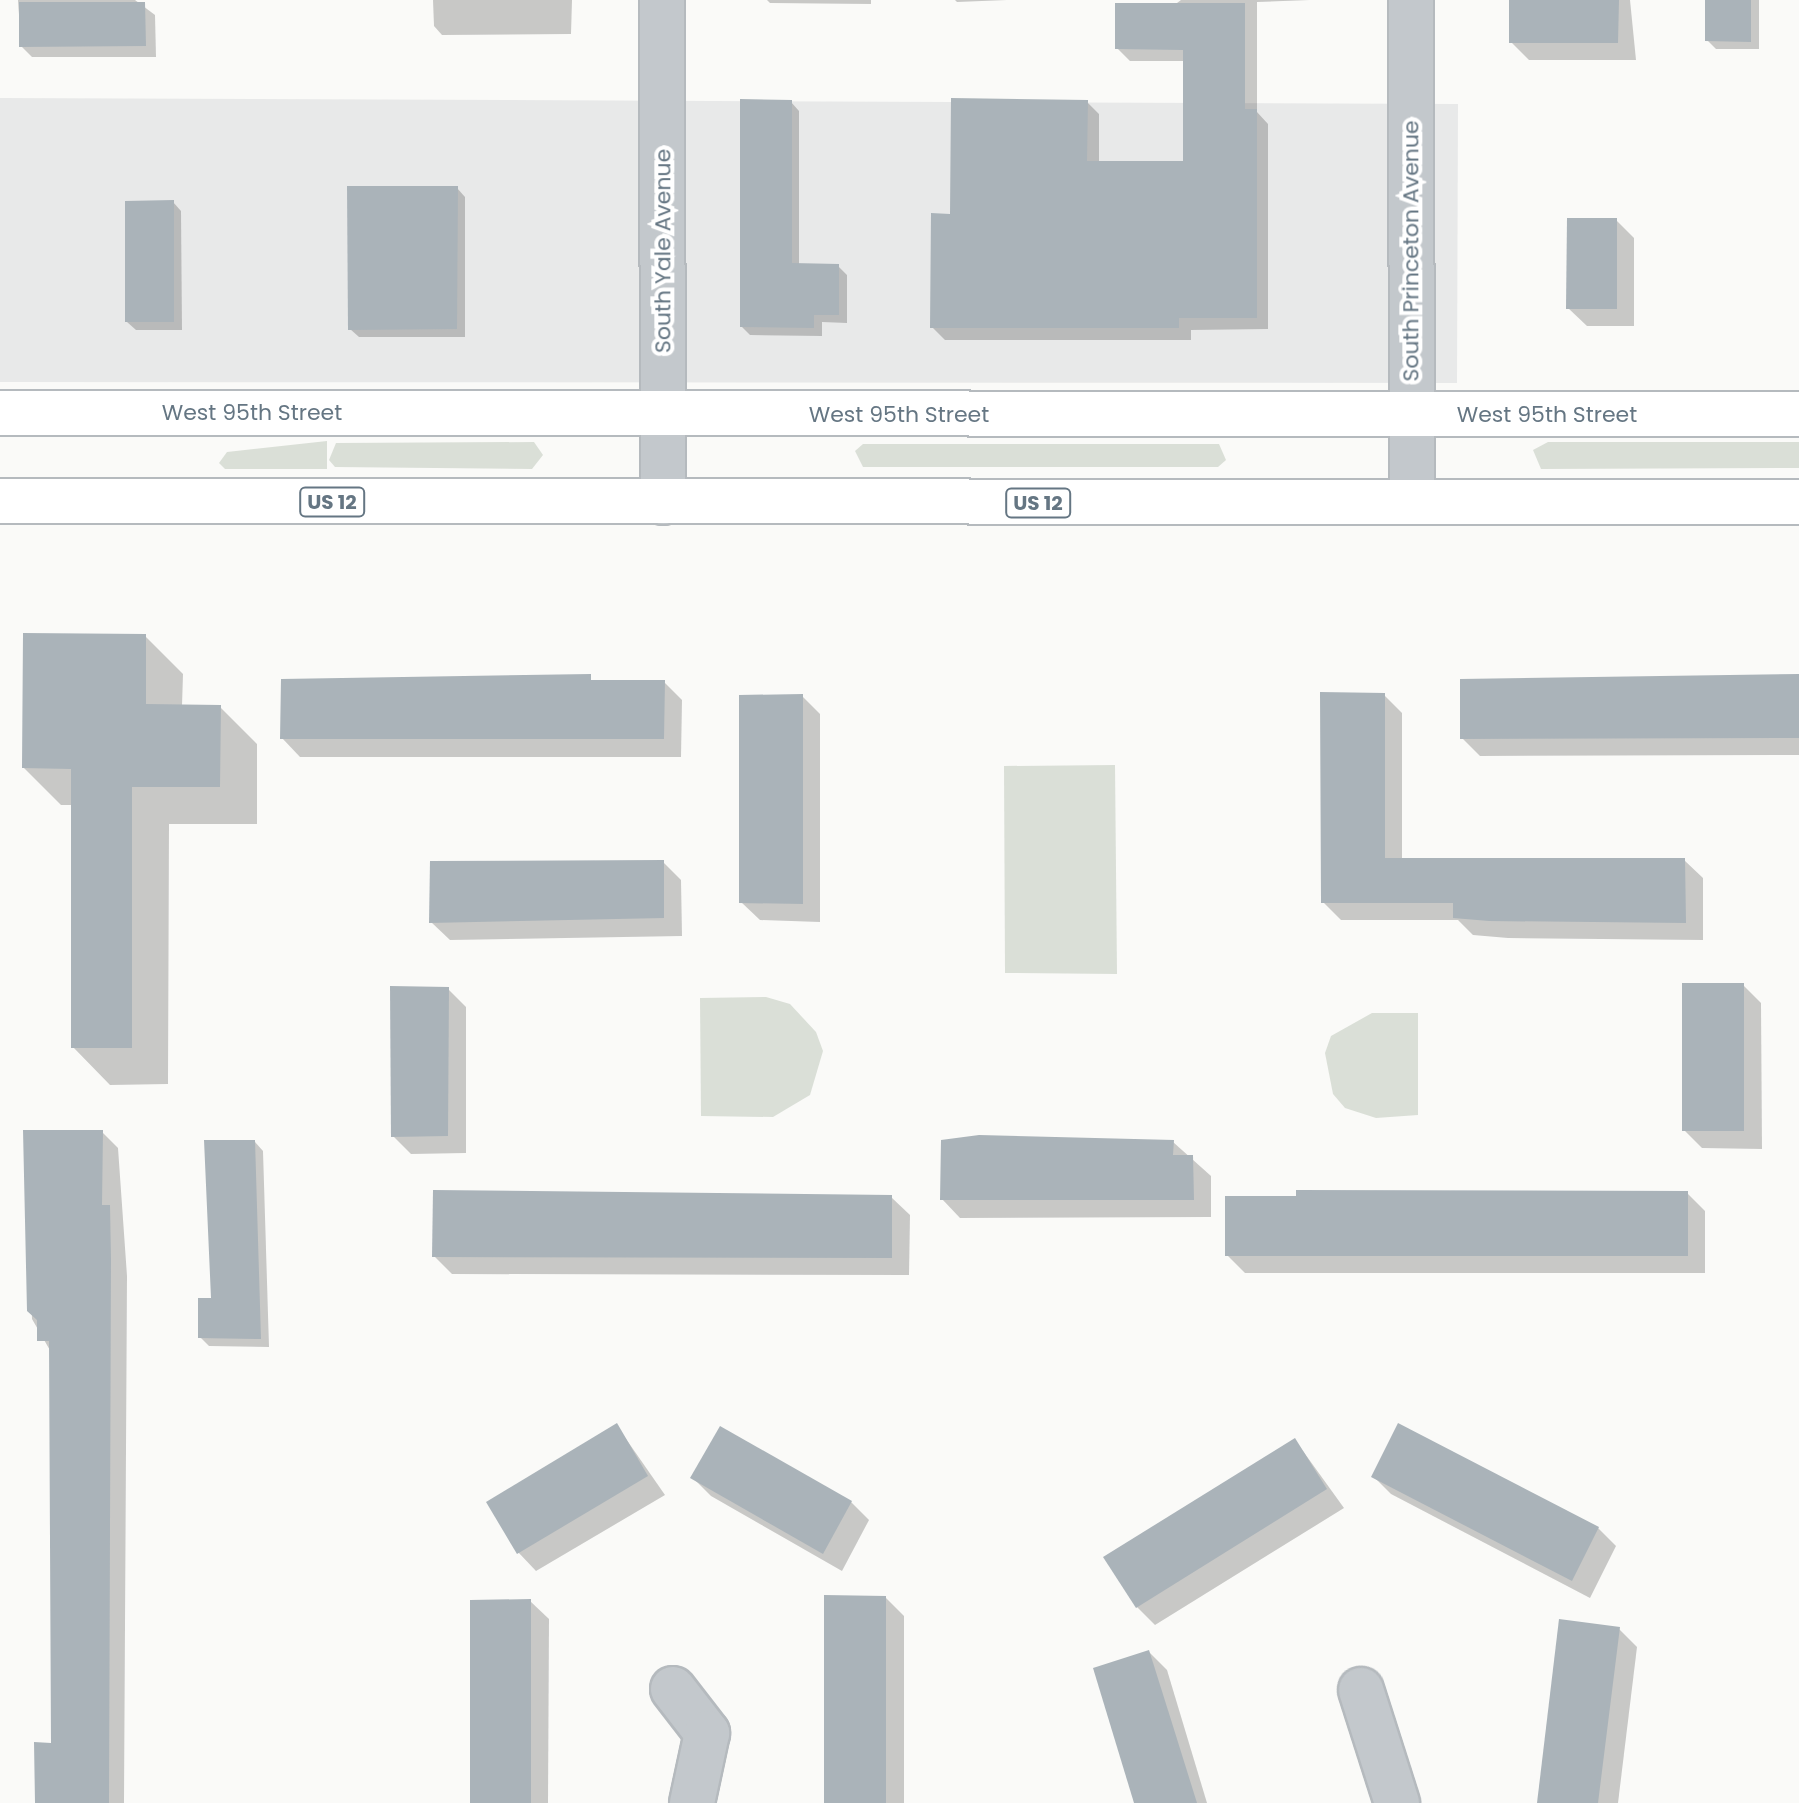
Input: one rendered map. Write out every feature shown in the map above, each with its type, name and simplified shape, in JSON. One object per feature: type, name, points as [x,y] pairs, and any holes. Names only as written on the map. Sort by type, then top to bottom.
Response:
[{"type":"main road","name":"West 95th Street","points":[[0,413],[1799,414]]},
{"type":"main road","name":"US 12","points":[[0,501],[1799,502]]},
{"type":"street","name":"South Yale Avenue","points":[[662,0],[663,502]]},
{"type":"street","name":"South Princeton Avenue","points":[[1411,0],[1412,502]]},
{"type":"street","points":[[673,1689],[707,1733],[692,1803]]},
{"type":"street","points":[[1361,1690],[1397,1803]]},
{"type":"shaded area","points":[[0,98],[1458,104],[1457,383],[0,382]]},
{"type":"shaded area","points":[[327,441],[327,469],[225,469],[219,463],[227,452]]},
{"type":"shaded area","points":[[534,442],[543,455],[532,469],[335,467],[329,460],[336,443]]},
{"type":"shaded area","points":[[1548,442],[1799,442],[1799,468],[1541,469],[1533,450]]},
{"type":"shaded area","points":[[863,444],[1219,444],[1226,460],[1218,467],[863,467],[855,451]]},
{"type":"shaded area","points":[[1115,765],[1117,974],[1005,973],[1004,766]]},
{"type":"shaded area","points":[[766,997],[790,1004],[816,1032],[823,1051],[810,1095],[773,1117],[701,1116],[700,998]]},
{"type":"shaded area","points":[[1372,1013],[1418,1013],[1418,1115],[1376,1118],[1345,1108],[1333,1094],[1325,1053],[1331,1036]]},
{"type":"building","points":[[1509,0],[1619,0],[1618,43],[1509,43]]},
{"type":"building","points":[[1705,0],[1751,0],[1751,42],[1705,41]]},
{"type":"building","points":[[19,2],[145,2],[146,46],[19,47]]},
{"type":"building","points":[[1115,3],[1245,3],[1245,109],[1257,109],[1257,318],[1179,318],[1179,328],[930,328],[931,213],[950,214],[951,98],[1088,100],[1087,161],[1183,161],[1183,50],[1115,49]]},
{"type":"building","points":[[740,99],[792,100],[792,263],[839,264],[839,315],[814,315],[814,328],[740,327]]},
{"type":"building","points":[[347,186],[458,186],[457,329],[348,330]]},
{"type":"building","points":[[174,200],[174,322],[125,322],[125,201]]},
{"type":"building","points":[[1567,218],[1617,218],[1617,309],[1566,309]]},
{"type":"building","points":[[23,633],[146,634],[146,704],[221,705],[220,787],[132,787],[132,1048],[71,1048],[71,769],[22,768]]},
{"type":"building","points":[[591,674],[591,680],[665,680],[664,739],[280,739],[281,679]]},
{"type":"building","points":[[1799,674],[1799,738],[1460,739],[1460,679]]},
{"type":"building","points":[[1320,692],[1385,693],[1385,858],[1685,858],[1686,923],[1489,921],[1453,918],[1453,903],[1321,903]]},
{"type":"building","points":[[803,694],[803,904],[739,903],[739,695]]},
{"type":"building","points":[[664,860],[664,918],[429,923],[430,861]]},
{"type":"building","points":[[1682,983],[1744,983],[1744,1131],[1682,1131]]},
{"type":"building","points":[[390,986],[449,987],[448,1136],[391,1137]]},
{"type":"building","points":[[23,1130],[103,1130],[102,1205],[110,1205],[111,1259],[109,1803],[35,1803],[34,1742],[51,1743],[49,1341],[37,1341],[37,1320],[27,1311]]},
{"type":"building","points":[[979,1135],[1174,1140],[1173,1155],[1193,1155],[1194,1200],[940,1200],[941,1140]]},
{"type":"building","points":[[204,1140],[255,1140],[261,1339],[198,1338],[198,1298],[211,1298]]},
{"type":"building","points":[[433,1190],[892,1195],[892,1258],[432,1257]]},
{"type":"building","points":[[1296,1190],[1688,1191],[1688,1256],[1225,1256],[1225,1196],[1296,1196]]},
{"type":"building","points":[[617,1423],[648,1476],[517,1554],[486,1502]]},
{"type":"building","points":[[1398,1423],[1599,1527],[1572,1581],[1371,1477]]},
{"type":"building","points":[[720,1426],[852,1501],[823,1554],[690,1478]]},
{"type":"building","points":[[1295,1438],[1327,1489],[1136,1608],[1103,1557]]},
{"type":"building","points":[[824,1595],[886,1596],[886,1803],[824,1803]]},
{"type":"building","points":[[531,1599],[531,1803],[470,1803],[470,1600]]},
{"type":"building","points":[[1559,1619],[1620,1627],[1598,1803],[1537,1803]]},
{"type":"building","points":[[1149,1650],[1197,1803],[1134,1803],[1093,1668]]}]
